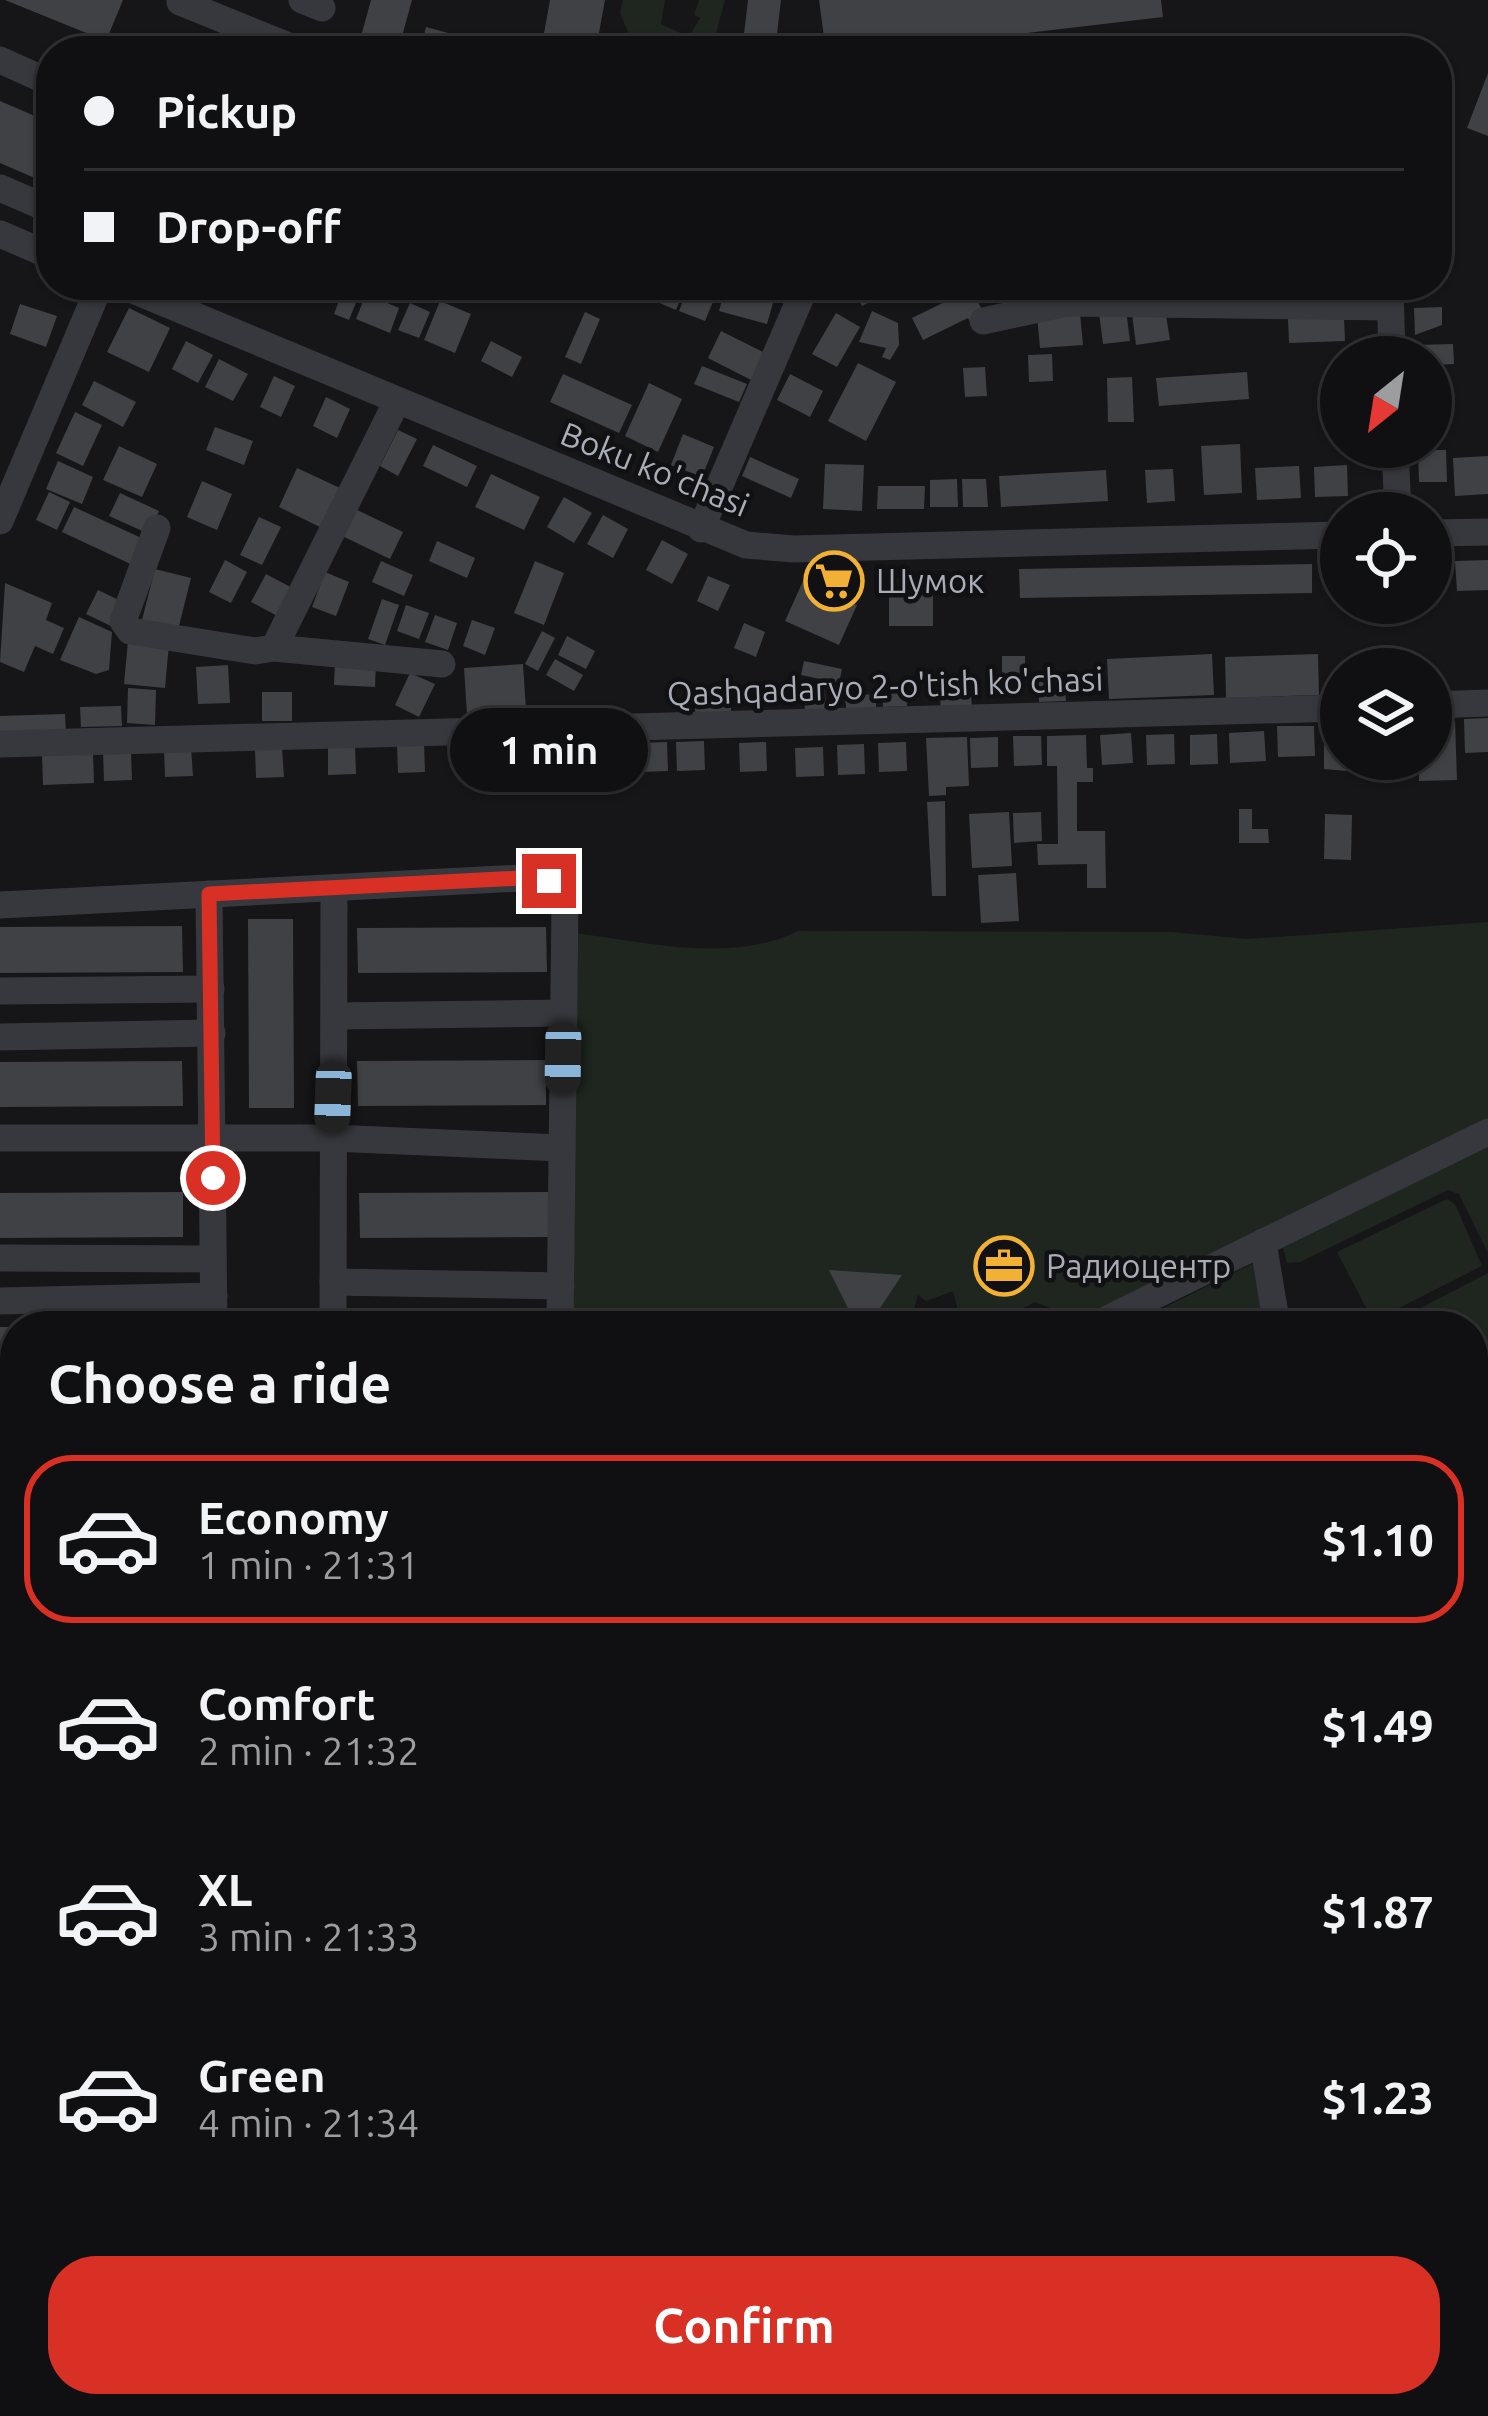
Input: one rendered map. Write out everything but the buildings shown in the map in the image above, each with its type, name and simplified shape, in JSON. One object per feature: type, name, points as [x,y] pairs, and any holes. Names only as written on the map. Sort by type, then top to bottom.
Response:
[{"type":"street","points":[[180,2],[264,36]]},
{"type":"street","points":[[0,60],[36,76]]},
{"type":"street","points":[[0,188],[36,204]]},
{"type":"street","points":[[0,234],[36,250]]},
{"type":"street","points":[[0,521],[94,300]]},
{"type":"street","name":"Boku ko'chasi","points":[[157,300],[746,545],[794,549],[1320,536]]},
{"type":"street","points":[[701,529],[800,300]]},
{"type":"street","points":[[983,321],[1067,303],[1205,300]]},
{"type":"street","points":[[1390,300],[1391,336]]},
{"type":"street","points":[[274,648],[397,400]]},
{"type":"street","points":[[157,528],[123,621],[130,631],[255,651],[274,648],[442,664]]},
{"type":"street","points":[[1452,533],[1488,532]]},
{"type":"street","points":[[1452,704],[1488,703]]},
{"type":"street","name":"Qashqadaryo 2-o'tish ko'chasi","points":[[0,744],[1320,709]]},
{"type":"street","points":[[0,905],[541,877],[549,881],[565,904],[560,1311]]},
{"type":"street","points":[[333,1311],[334,888]]},
{"type":"street","points":[[209,894],[214,1311]]},
{"type":"street","points":[[0,992],[212,988]]},
{"type":"street","points":[[335,1016],[564,1013]]},
{"type":"street","points":[[0,1037],[212,1033]]},
{"type":"street","points":[[1124,1311],[1488,1132]]},
{"type":"street","points":[[0,1138],[332,1138],[562,1148]]},
{"type":"street","points":[[1263,1242],[1274,1311]]},
{"type":"street","points":[[0,1258],[213,1259]]},
{"type":"street","points":[[333,1282],[561,1286]]},
{"type":"street","points":[[0,1301],[214,1295]]},
{"type":"shaded area","points":[[623,0],[665,0],[661,24],[687,36],[630,36],[620,13]]},
{"type":"shaded area","points":[[699,0],[725,0],[715,36],[690,36],[700,18],[694,15]]},
{"type":"shaded area","points":[[1488,922],[1488,1119],[1094,1311],[1058,1311],[1035,1302],[1018,1311],[958,1311],[953,1291],[926,1301],[918,1295],[913,1311],[572,1311],[575,933],[717,949],[772,941],[798,931],[1172,932],[1247,939]]},
{"type":"shaded area","points":[[1488,1146],[1488,1253],[1459,1194],[1448,1190],[1300,1262],[1287,1263],[1283,1248]]},
{"type":"shaded area","points":[[1447,1199],[1455,1204],[1482,1266],[1393,1311],[1368,1311],[1337,1252]]},
{"type":"shaded area","points":[[1254,1263],[1262,1311],[1157,1311]]},
{"type":"shaded area","points":[[1488,1273],[1488,1311],[1415,1311]]},
{"type":"place","name":"Шумок","points":[[834,581]]},
{"type":"place","name":"Радиоцентр","points":[[1004,1266]]},
{"type":"route","points":[[213,1178],[209,894],[541,877],[549,881]]}]
